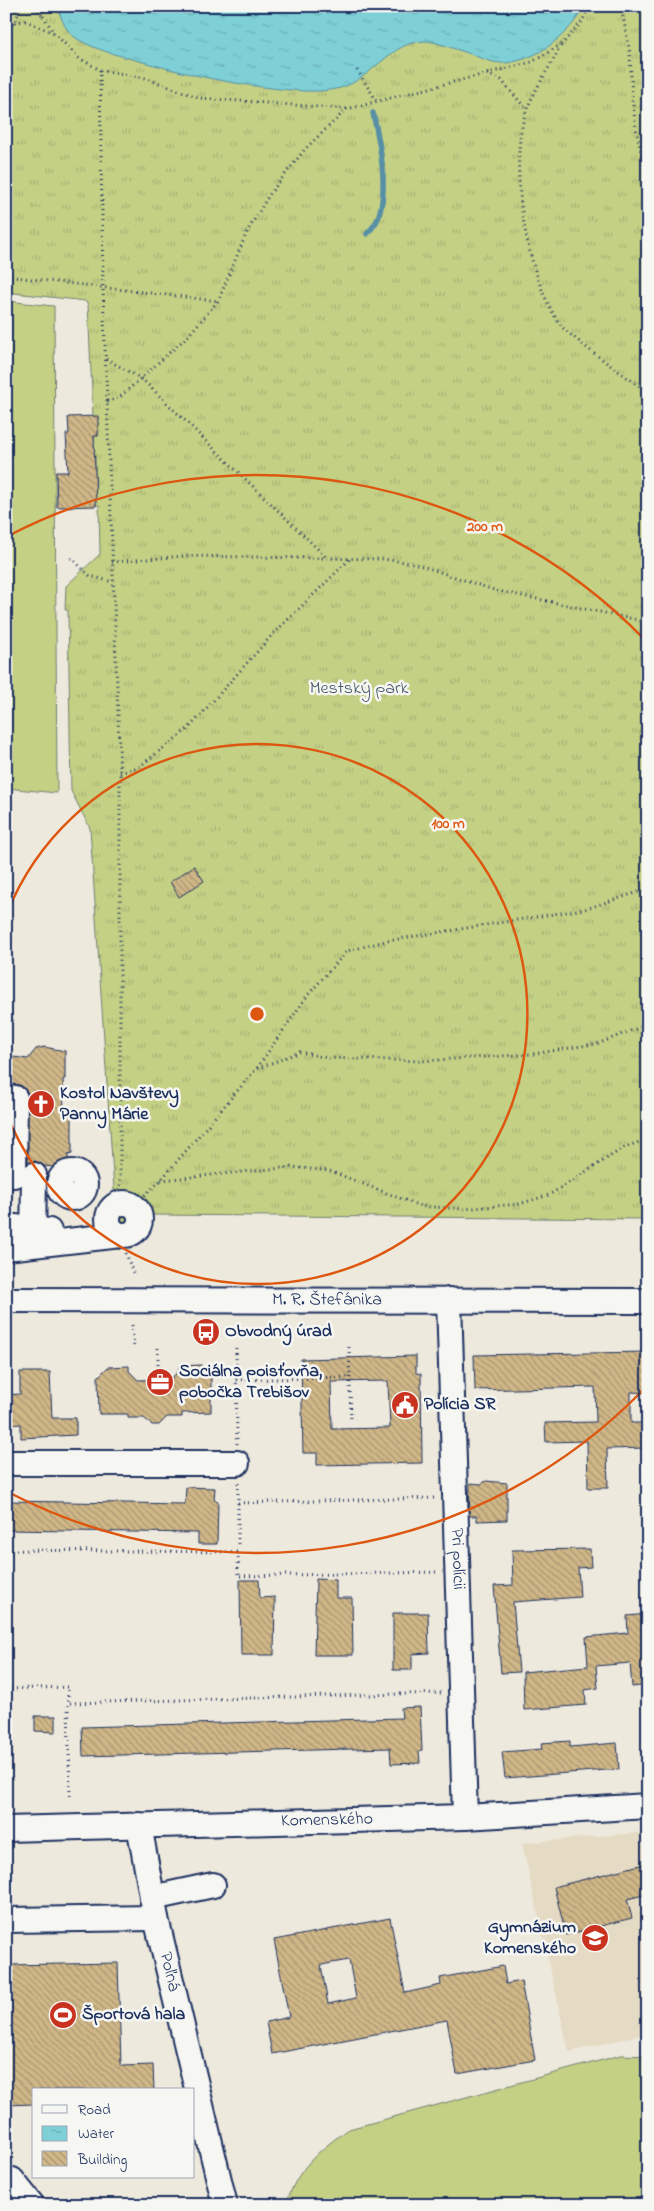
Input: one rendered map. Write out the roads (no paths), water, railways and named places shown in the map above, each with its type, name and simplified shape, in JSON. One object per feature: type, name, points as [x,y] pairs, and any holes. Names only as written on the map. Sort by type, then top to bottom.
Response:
[{"type":"street","points":[[6,1097],[15,1098],[38,1177],[60,1237]]},
{"type":"street","points":[[6,1226],[33,1236],[60,1237],[131,1234],[139,1226],[140,1215],[84,1191],[85,1182],[76,1173],[38,1177]]},
{"type":"street","points":[[33,1236],[38,1177]]},
{"type":"street","points":[[6,1248],[33,1236]]},
{"type":"street","name":"M. R. Štefánika","points":[[6,1300],[648,1301]]},
{"type":"street","name":"Pri polícii","points":[[449,1300],[466,1817]]},
{"type":"street","points":[[6,1463],[237,1464]]},
{"type":"street","name":"Komenského","points":[[6,1828],[466,1817],[648,1806]]},
{"type":"street","name":"Poľná","points":[[139,1825],[154,1908],[224,2204]]},
{"type":"street","points":[[6,1920],[154,1908],[213,1885]]},
{"type":"street","points":[[6,2180],[12,2180],[32,2205]]},
{"type":"water","points":[[57,6],[585,6],[561,36],[541,51],[518,61],[495,62],[434,42],[425,41],[402,47],[351,84],[332,90],[310,91],[244,85],[161,67],[102,50],[74,37],[65,25]]},
{"type":"waterway","points":[[367,234],[378,218],[383,193],[381,152],[373,113]]},
{"type":"place","name":"Kostol Navštevy Panny Márie","points":[[41,1104]]},
{"type":"place","name":"Obvodný úrad","points":[[206,1332]]},
{"type":"place","name":"Sociálna poisťovňa, pobočka Trebišov","points":[[160,1382]]},
{"type":"place","name":"Polícia SR","points":[[405,1405]]},
{"type":"place","name":"Gymnázium Komenského","points":[[595,1938]]},
{"type":"place","name":"Športová hala","points":[[63,2015]]},
{"type":"park label","name":"Mestský park","points":[[359,689]]}]
